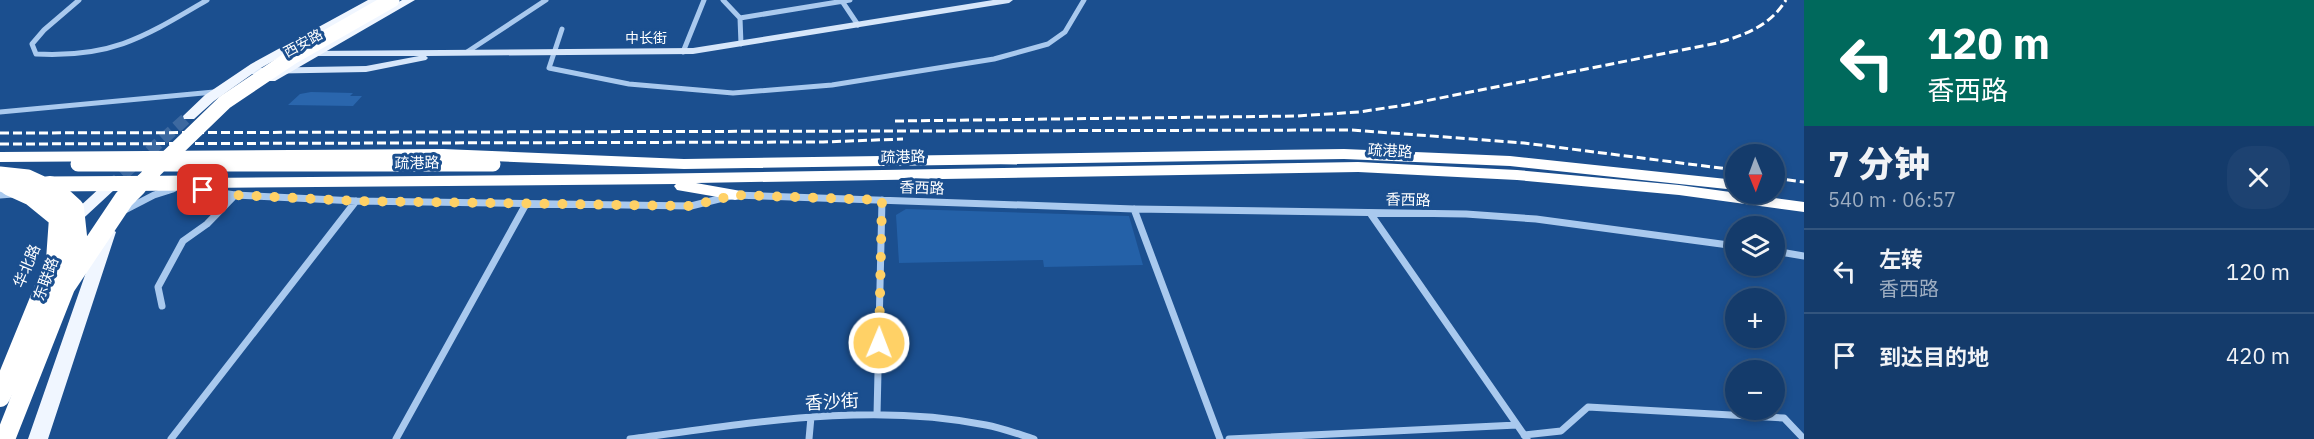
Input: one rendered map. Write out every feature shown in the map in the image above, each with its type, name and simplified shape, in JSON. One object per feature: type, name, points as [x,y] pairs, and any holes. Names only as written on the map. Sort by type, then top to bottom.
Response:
[{"type":"highway","points":[[65,287],[124,199],[225,102],[292,57],[392,0]]},
{"type":"highway","points":[[0,157],[443,154],[684,164]]},
{"type":"highway","points":[[0,165],[684,164],[1344,154],[1510,161],[1725,184]]},
{"type":"highway","name":"疏港路","points":[[4,188],[201,183],[640,179],[1358,167],[1517,175],[1678,189],[1804,207]]},
{"type":"highway","name":"东联路","points":[[0,174],[28,177],[47,184],[61,194],[74,208],[77,236],[75,255],[65,287],[5,439]]},
{"type":"highway","points":[[640,179],[735,195]]},
{"type":"highway","name":"东联路","points":[[0,397],[45,292],[56,260],[59,218],[42,200],[10,185],[4,188]]},
{"type":"highway","points":[[1785,192],[1804,195]]},
{"type":"main road","name":"西安路","points":[[189,116],[215,92],[376,0]]},
{"type":"main road","name":"西安路","points":[[215,117],[241,95],[410,0]]},
{"type":"main road","name":"华北路","points":[[0,373],[53,248],[70,223],[109,187]]},
{"type":"main road","points":[[38,439],[115,216],[141,189]]},
{"type":"street","points":[[79,0],[44,30],[32,44],[36,54],[61,57],[88,55],[124,46],[207,0]]},
{"type":"street","points":[[467,52],[546,0]]},
{"type":"street","points":[[682,52],[704,0]]},
{"type":"street","points":[[723,0],[740,18],[741,44]]},
{"type":"street","points":[[740,18],[850,0]]},
{"type":"street","name":"中长街","points":[[278,54],[682,52],[1009,0]]},
{"type":"street","points":[[562,29],[552,52],[549,68],[629,84],[733,93],[832,85],[994,59],[1047,44],[1065,32],[1084,0]]},
{"type":"street","points":[[842,1],[858,25]]},
{"type":"street","points":[[250,71],[366,69],[444,53]]},
{"type":"street","points":[[270,78],[304,70]]},
{"type":"street","points":[[0,112],[215,92]]},
{"type":"street","points":[[4,188],[109,187]]},
{"type":"street","points":[[0,195],[4,188]]},
{"type":"street","points":[[0,202],[4,188]]},
{"type":"street","name":"香西路","points":[[115,216],[141,201],[168,190],[187,188],[235,195],[356,201],[526,204],[691,206],[735,195],[1134,209],[1466,214],[1536,219],[1725,245]]},
{"type":"street","points":[[162,306],[158,287],[183,241],[207,224],[235,195]]},
{"type":"street","points":[[877,415],[882,200]]},
{"type":"street","points":[[171,439],[356,201]]},
{"type":"street","points":[[396,439],[526,204]]},
{"type":"street","points":[[1134,209],[1220,439]]},
{"type":"street","points":[[1370,213],[1525,437],[1561,431],[1588,407],[1784,418],[1804,439]]},
{"type":"street","points":[[1785,253],[1804,256]]},
{"type":"street","name":"香沙街","points":[[630,439],[812,417],[877,415],[950,419],[1013,430],[1034,439]]},
{"type":"street","points":[[809,439],[812,417]]},
{"type":"street","points":[[1229,439],[1517,425]]},
{"type":"shaded area","points":[[906,209],[1129,216],[1143,265],[1044,267],[1043,260],[899,263],[896,215]]},
{"type":"building","points":[[353,93],[350,96],[362,96],[353,106],[288,105],[300,94]]},
{"type":"tunnel","points":[[109,187],[189,116]]},
{"type":"railway","points":[[895,121],[1297,116],[1359,112],[1405,105],[1717,43],[1737,37],[1765,23],[1786,0]]},
{"type":"railway","points":[[0,133],[1352,130],[1524,143],[1725,169]]},
{"type":"railway","points":[[0,144],[823,142],[903,139]]},
{"type":"railway","points":[[1785,179],[1804,182]]},
{"type":"route","points":[[203,190],[235,195],[356,201],[691,206],[735,195],[882,200],[879,343]]}]
